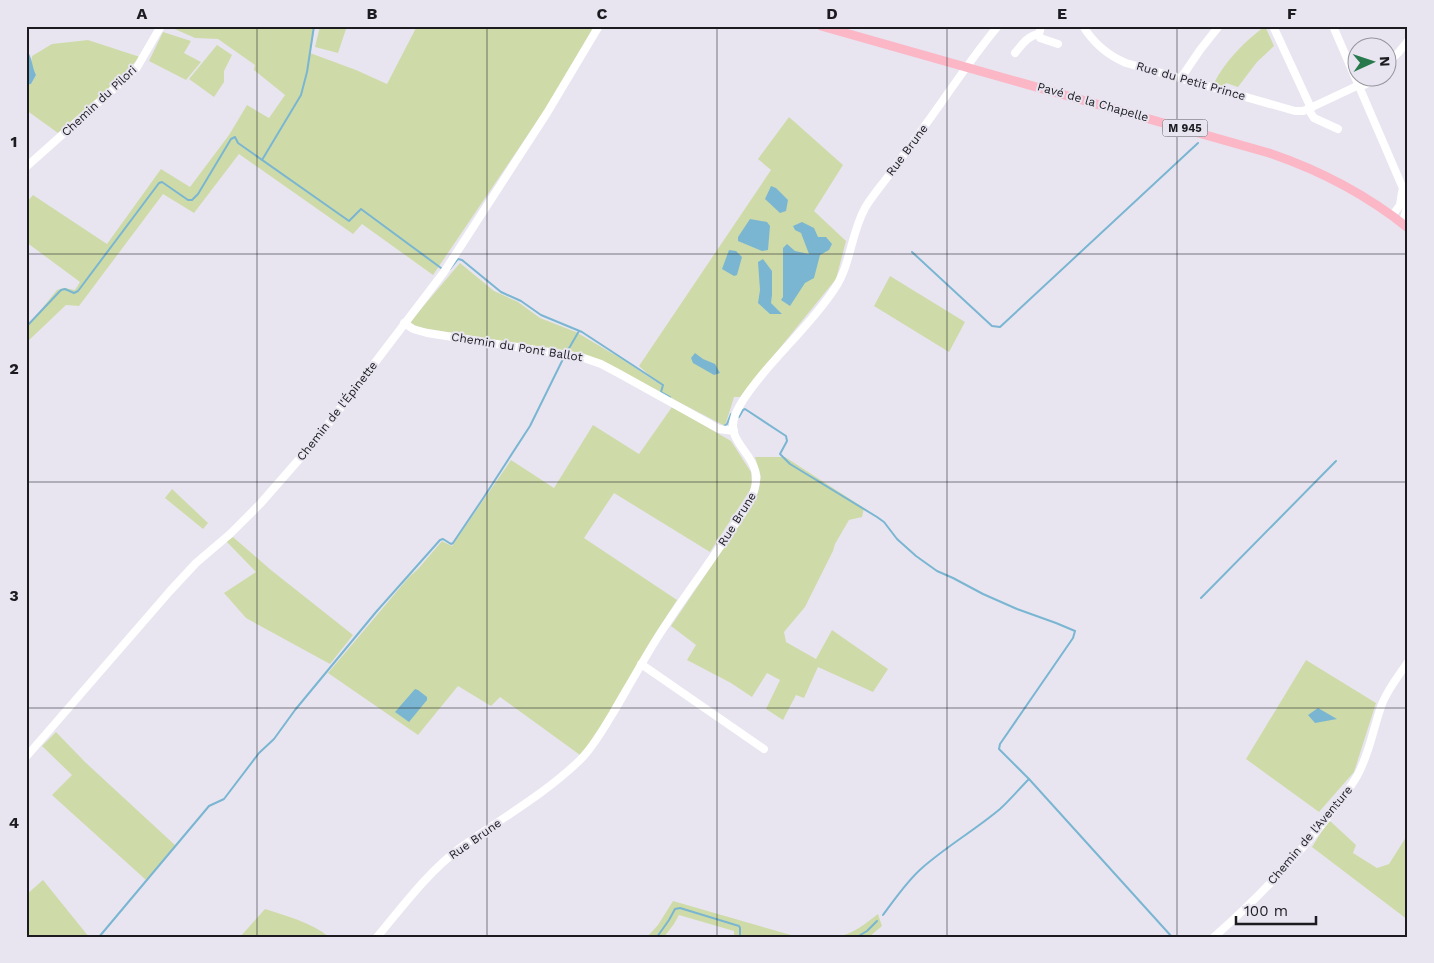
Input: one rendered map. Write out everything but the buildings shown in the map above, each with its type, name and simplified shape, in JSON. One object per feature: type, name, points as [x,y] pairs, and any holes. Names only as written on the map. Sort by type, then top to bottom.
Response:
[{"type":"main road","name":"Pavé de la Chapelle","points":[[821,26],[1276,155],[1334,181],[1366,199],[1405,226]]},
{"type":"street","name":"Chemin du Pilori","points":[[26,167],[136,69],[161,26]]},
{"type":"street","name":"Chemin de l'Épinette","points":[[26,757],[177,583],[196,563],[245,519],[296,465],[320,435],[444,272],[468,237],[547,113],[599,26]]},
{"type":"street","name":"Rue Brune","points":[[377,937],[412,894],[445,860],[526,804],[562,776],[585,755],[602,732],[658,637],[741,515],[754,492],[757,481],[754,467],[736,439],[734,431],[733,421],[736,414],[750,390],[824,303],[841,279],[856,230],[868,203],[966,67],[998,26]]},
{"type":"street","name":"Rue du Petit Prince","points":[[1084,26],[1096,45],[1117,59],[1295,111],[1310,109]]},
{"type":"street","points":[[1273,26],[1314,118],[1338,130]]},
{"type":"street","points":[[1333,26],[1346,56]]},
{"type":"street","points":[[1182,78],[1213,28]]},
{"type":"street","points":[[1015,53],[1028,38],[1040,30],[1041,39],[1058,44]]},
{"type":"street","points":[[1396,55],[1408,41]]},
{"type":"street","points":[[1310,109],[1355,88]]},
{"type":"street","points":[[1360,88],[1405,193],[1408,204],[1405,226]]},
{"type":"street","points":[[1392,216],[1402,200],[1400,183]]},
{"type":"street","name":"Chemin du Pont Ballot","points":[[404,323],[413,329],[427,332],[591,360],[719,429],[734,431]]},
{"type":"street","name":"Chemin de l'Aventure","points":[[1214,937],[1275,879],[1302,849],[1358,776],[1368,753],[1384,699],[1408,662]]},
{"type":"street","points":[[641,664],[764,749]]},
{"type":"green space","points":[[168,26],[315,26],[310,53],[387,84],[417,26],[594,26],[548,105],[433,275],[362,224],[353,234],[239,154],[194,213],[163,194],[79,306],[66,305],[26,343],[26,328],[57,290],[64,288],[75,290],[80,282],[26,242],[26,203],[33,195],[107,244],[161,169],[190,187],[229,135],[247,105],[269,118],[285,95],[254,70],[255,65],[218,39],[195,38]]},
{"type":"green space","points":[[320,26],[347,26],[338,53],[315,47]]},
{"type":"green space","points":[[1265,26],[1274,46],[1257,62],[1238,87],[1226,83],[1224,88],[1213,85],[1235,53]]},
{"type":"green space","points":[[163,32],[191,41],[184,53],[201,62],[186,80],[149,61]]},
{"type":"green space","points":[[88,40],[140,57],[109,89],[58,133],[26,110],[26,85],[31,84],[36,75],[31,65],[32,56],[52,44]]},
{"type":"green space","points":[[217,45],[232,55],[224,71],[224,82],[214,97],[189,79]]},
{"type":"green space","points":[[789,117],[843,165],[814,211],[846,241],[836,279],[740,397],[734,397],[725,426],[615,369],[556,350],[417,327],[410,322],[460,263],[494,291],[518,302],[540,318],[576,332],[658,383],[639,366],[771,170],[758,159]]},
{"type":"green space","points":[[890,276],[965,322],[949,352],[874,306]]},
{"type":"green space","points":[[672,407],[731,441],[751,472],[752,487],[710,552],[614,493],[584,538],[677,600],[594,739],[580,755],[500,697],[491,706],[458,686],[418,735],[328,673],[442,541],[452,546],[511,460],[554,488],[593,425],[639,454]]},
{"type":"green space","points":[[755,457],[785,457],[864,508],[862,517],[849,520],[835,544],[805,607],[784,632],[786,642],[816,659],[832,630],[888,669],[873,692],[818,667],[804,698],[796,695],[783,720],[766,709],[780,680],[767,673],[752,697],[731,683],[687,660],[696,645],[671,626],[752,506],[758,492],[761,477]]},
{"type":"green space","points":[[172,489],[208,523],[203,529],[165,498]]},
{"type":"green space","points":[[233,537],[271,570],[353,635],[330,664],[246,618],[224,593],[256,572],[226,541]]},
{"type":"green space","points":[[1306,660],[1376,703],[1354,772],[1319,812],[1246,759]]},
{"type":"green space","points":[[56,732],[85,762],[176,846],[146,880],[52,795],[72,775],[42,746]]},
{"type":"green space","points":[[1329,820],[1356,845],[1353,853],[1377,868],[1389,864],[1408,834],[1408,920],[1312,847]]},
{"type":"green space","points":[[43,880],[89,937],[26,937],[26,895]]},
{"type":"green space","points":[[673,901],[798,937],[734,937],[734,931],[679,915],[664,937],[647,937],[658,925]]},
{"type":"green space","points":[[265,909],[306,923],[329,937],[240,937]]},
{"type":"green space","points":[[878,914],[882,926],[869,937],[835,937],[853,931]]},
{"type":"water","points":[[26,49],[30,55],[36,75],[31,84],[26,85]]},
{"type":"water","points":[[771,186],[776,188],[788,200],[786,211],[780,213],[765,199]]},
{"type":"water","points":[[750,219],[767,222],[770,226],[768,250],[762,251],[738,241],[738,237]]},
{"type":"water","points":[[802,222],[814,228],[818,237],[826,237],[832,244],[829,250],[820,255],[814,278],[805,283],[790,306],[781,300],[783,297],[783,248],[787,244],[795,251],[809,254],[801,233],[795,230],[793,226]]},
{"type":"water","points":[[729,250],[736,251],[742,257],[737,275],[734,276],[722,269]]},
{"type":"water","points":[[763,259],[772,271],[771,303],[782,314],[770,314],[758,303],[760,290],[758,262]]},
{"type":"water","points":[[695,353],[715,364],[720,373],[714,375],[693,363],[691,358]]},
{"type":"water","points":[[415,689],[427,697],[427,700],[409,722],[395,712]]},
{"type":"water","points":[[1318,708],[1337,719],[1315,723],[1308,715]]},
{"type":"waterway","points":[[262,160],[301,95],[307,72],[314,26]]},
{"type":"waterway","points":[[26,327],[61,290],[65,289],[74,293],[78,291],[159,183],[162,182],[188,200],[192,200],[198,194],[231,139],[235,137],[238,143],[349,221],[361,209],[441,268]]},
{"type":"waterway","points":[[912,252],[992,326],[1000,327],[1198,143]]},
{"type":"waterway","points":[[450,269],[458,259],[462,260],[501,292],[521,301],[541,315],[582,332],[663,385],[661,392],[670,397]]},
{"type":"waterway","points":[[568,350],[579,331]]},
{"type":"waterway","points":[[99,937],[209,806],[224,799],[259,753],[274,739],[295,710],[376,612],[440,540],[443,539],[451,544],[453,543],[530,426],[563,359]]},
{"type":"waterway","points":[[739,417],[745,409],[786,436],[787,441],[780,454],[790,464],[884,522],[897,539],[937,571],[1017,609],[1075,631],[1073,638],[1000,744],[999,749],[1029,779],[1172,937]]},
{"type":"waterway","points":[[724,426],[727,424],[731,414],[733,415]]},
{"type":"waterway","points":[[1201,598],[1336,461]]},
{"type":"waterway","points":[[883,915],[901,890],[917,873],[941,852],[1000,809],[1029,779]]},
{"type":"waterway","points":[[657,937],[675,909],[680,908],[739,926],[740,937]]},
{"type":"waterway","points":[[857,937],[867,931],[877,921]]}]
